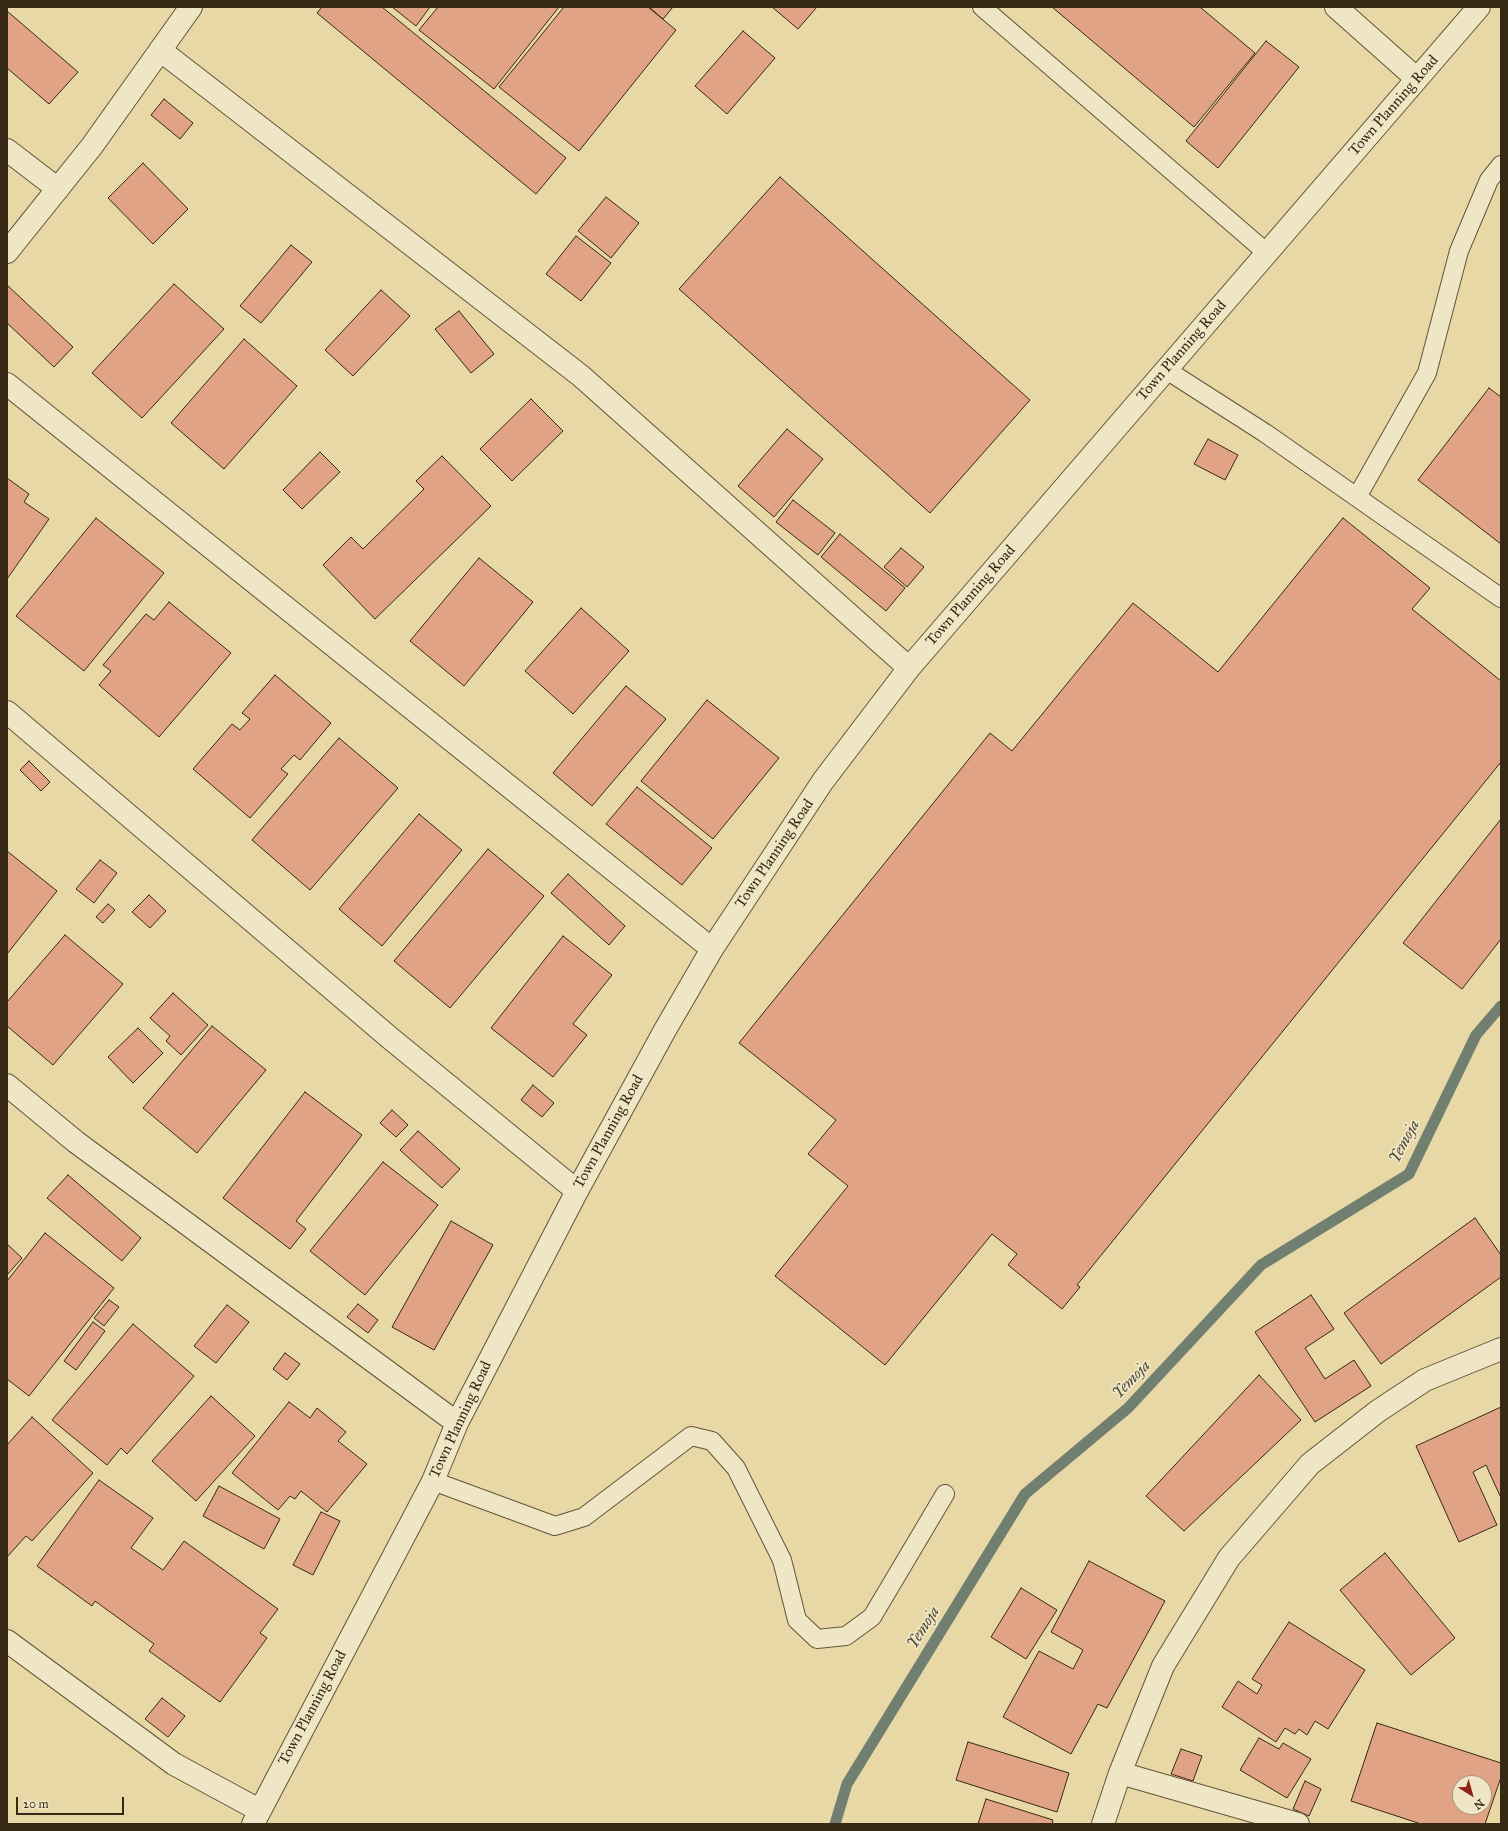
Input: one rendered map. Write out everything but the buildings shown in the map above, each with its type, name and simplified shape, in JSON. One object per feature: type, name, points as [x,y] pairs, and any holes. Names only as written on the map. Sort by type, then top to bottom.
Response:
[{"type":"street","points":[[7,252],[92,146],[191,7]]},
{"type":"street","points":[[1336,7],[1417,79]]},
{"type":"street","name":"Town Planning Road","points":[[256,1817],[433,1481],[457,1423],[577,1191],[665,1030],[712,949],[823,781],[909,668],[1165,369],[1479,7]]},
{"type":"street","points":[[160,50],[581,376],[909,668]]},
{"type":"street","points":[[7,150],[58,189]]},
{"type":"street","points":[[7,384],[712,949]]},
{"type":"street","points":[[7,712],[390,1038],[577,1191]]},
{"type":"street","points":[[7,1085],[76,1142],[457,1423]]},
{"type":"street","points":[[1103,1824],[1120,1773],[1167,1659],[1229,1558],[1310,1464],[1378,1411],[1425,1380],[1501,1349]]},
{"type":"street","points":[[7,1641],[174,1764],[256,1817]]},
{"type":"street","points":[[1120,1773],[1298,1824]]},
{"type":"lane","points":[[982,7],[1267,253]]},
{"type":"lane","points":[[1357,497],[1427,373],[1459,251],[1490,180],[1501,165]]},
{"type":"lane","points":[[1165,369],[1265,433],[1501,598]]},
{"type":"lane","points":[[433,1481],[555,1526],[584,1517],[691,1436],[712,1441],[736,1468],[782,1560],[797,1620],[817,1639],[846,1636],[872,1617],[945,1494]]},
{"type":"waterway","name":"Yemoja","points":[[835,1824],[847,1784],[1025,1494],[1128,1408],[1261,1265],[1409,1174],[1476,1035],[1501,1006]]}]
